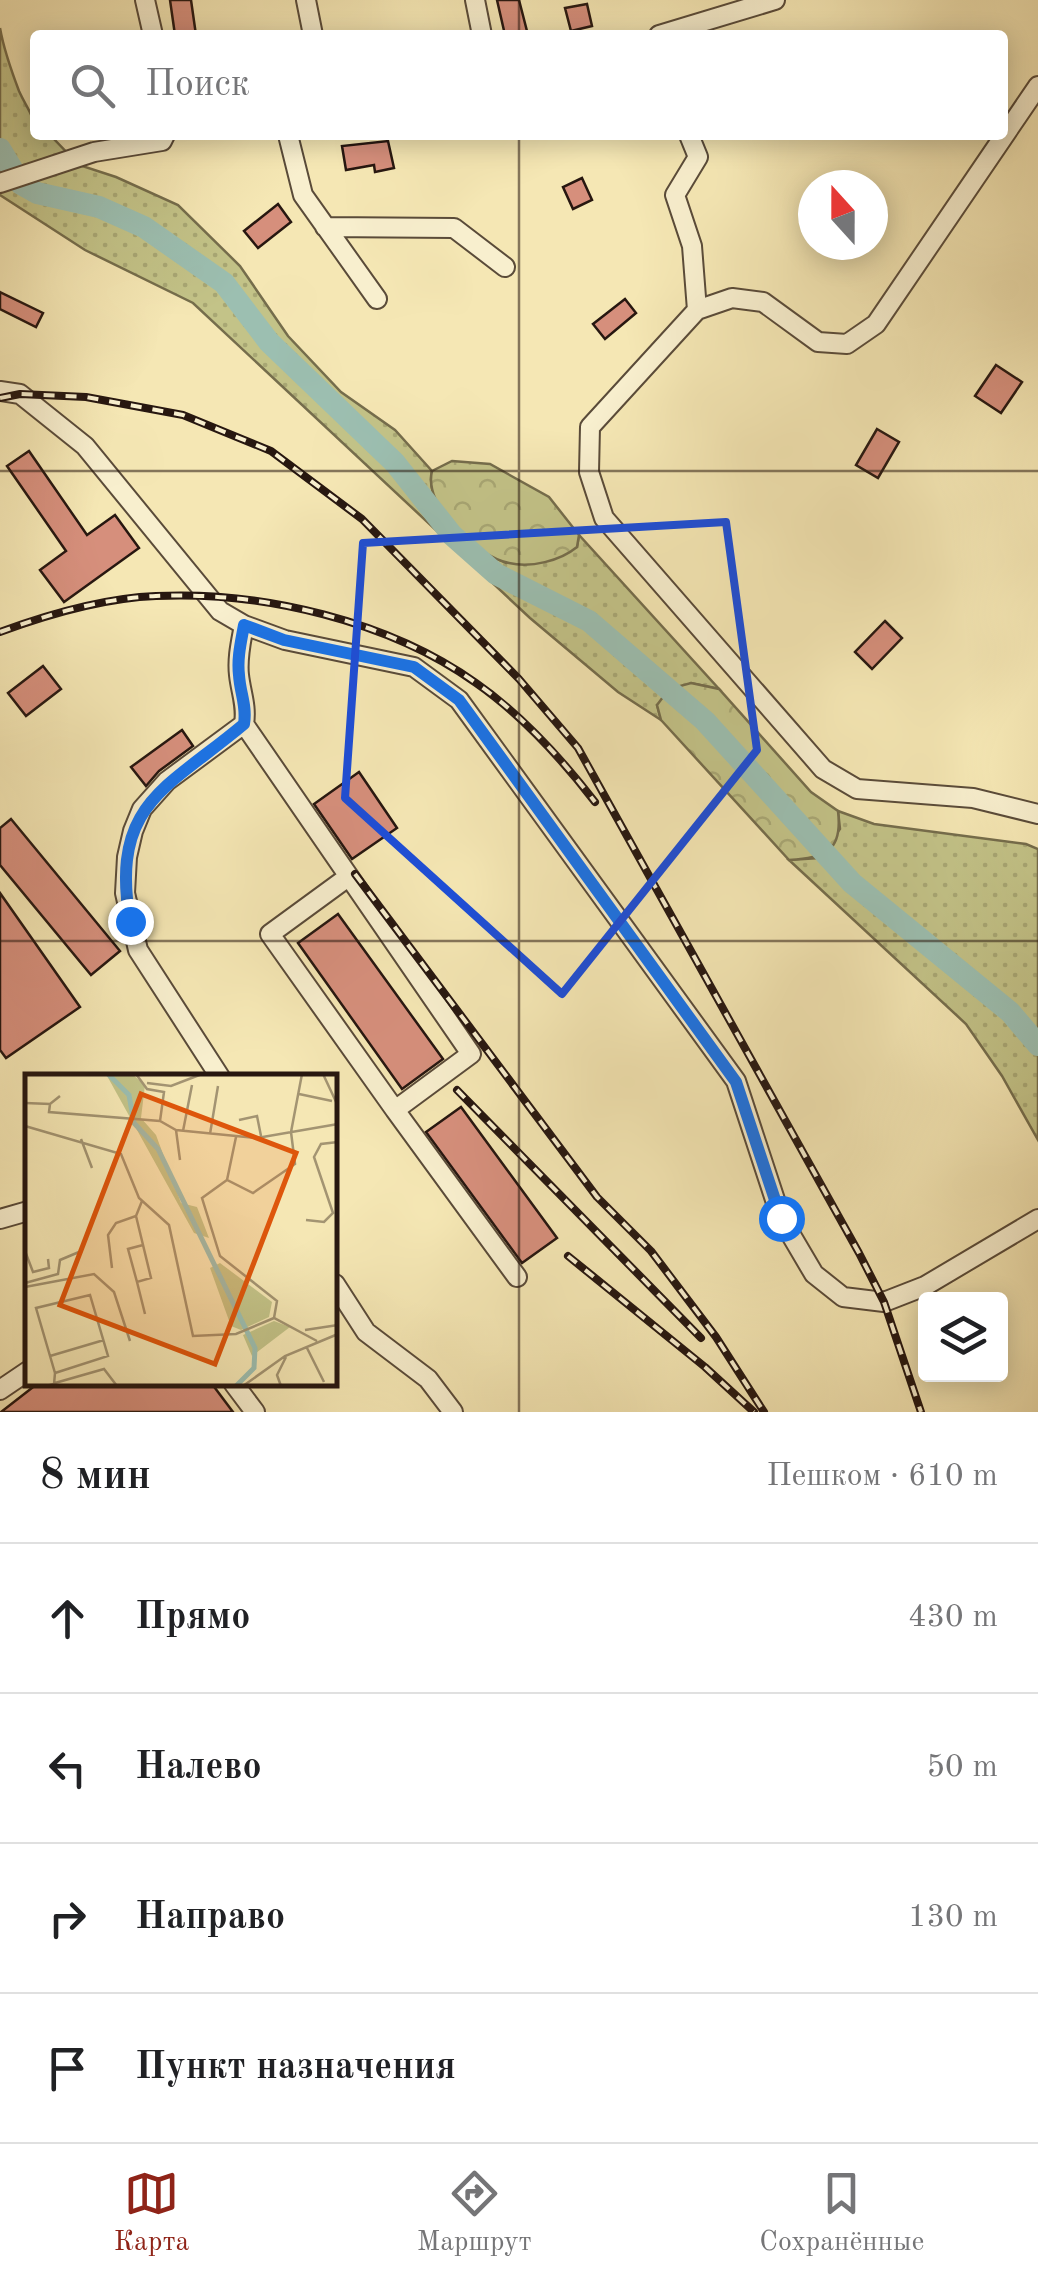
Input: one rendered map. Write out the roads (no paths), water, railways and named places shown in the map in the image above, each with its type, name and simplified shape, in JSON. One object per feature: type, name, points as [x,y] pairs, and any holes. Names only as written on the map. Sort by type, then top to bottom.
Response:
[{"type":"street","points":[[145,0],[152,30]]},
{"type":"street","points":[[306,0],[312,30]]},
{"type":"street","points":[[475,0],[481,30]]},
{"type":"street","points":[[676,30],[775,0]]},
{"type":"street","points":[[1008,130],[1038,86]]},
{"type":"street","points":[[10,180],[94,152],[162,140]]},
{"type":"street","points":[[289,140],[303,195],[377,299]]},
{"type":"street","points":[[691,140],[698,157],[676,195],[692,246],[697,310]]},
{"type":"street","points":[[1001,140],[876,324],[847,344],[818,342],[762,302],[732,298],[697,310],[590,426],[590,472],[604,518],[823,769],[857,789],[973,798],[1038,814]]},
{"type":"street","points":[[324,228],[454,228],[506,267]]},
{"type":"street","points":[[0,391],[20,394],[85,446],[220,611],[284,640],[414,667],[459,700],[736,1082],[781,1218],[814,1274],[843,1297],[884,1302],[925,1286],[1038,1219]]},
{"type":"street","points":[[244,625],[238,658],[246,708],[244,724],[471,1054],[396,1110]]},
{"type":"street","points":[[218,1074],[138,950],[125,893],[126,875],[133,831],[142,809],[167,781],[244,724]]},
{"type":"street","points":[[348,877],[270,934],[517,1278]]},
{"type":"street","points":[[0,1219],[25,1212]]},
{"type":"street","points":[[338,1289],[366,1332],[428,1378],[453,1412]]},
{"type":"street","points":[[0,1390],[25,1372]]},
{"type":"street","points":[[236,1387],[255,1412]]},
{"type":"waterway","points":[[0,149],[21,184],[37,193],[99,207],[144,227],[224,283],[269,342],[395,463],[452,535],[496,574],[589,621],[705,721],[852,883],[1010,1012],[1038,1045]]},
{"type":"railway","points":[[0,398],[20,394],[86,397],[183,415],[271,451],[362,519],[519,679],[578,748],[859,1253],[884,1302],[921,1412]]},
{"type":"railway","points":[[0,632],[77,608],[156,596],[239,599],[324,614],[404,643],[476,683],[540,738],[595,802]]},
{"type":"railway","points":[[355,874],[597,1197],[651,1251],[716,1337],[764,1412]]},
{"type":"railway","points":[[457,1090],[701,1338]]},
{"type":"railway","points":[[568,1256],[754,1412]]}]
